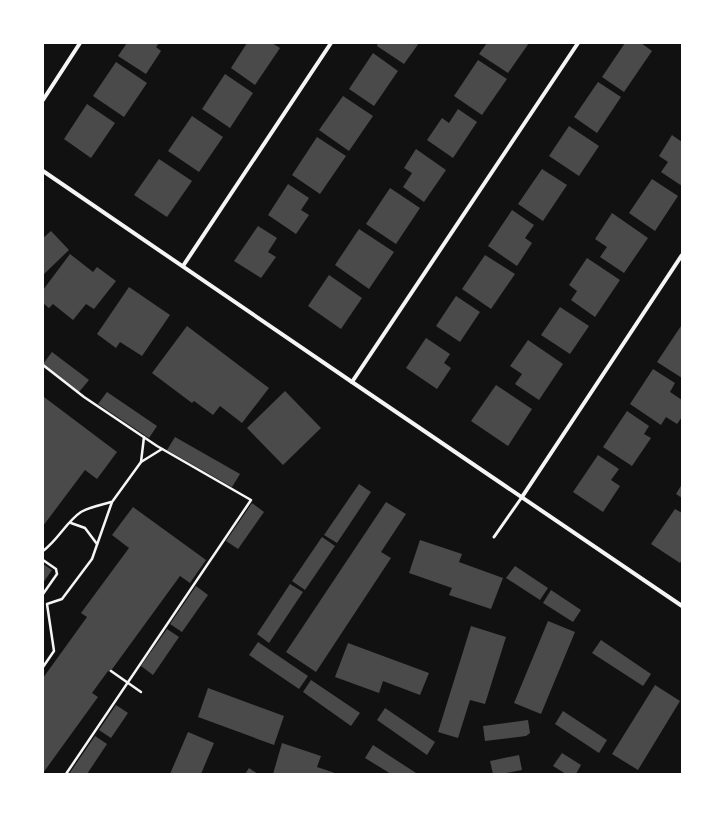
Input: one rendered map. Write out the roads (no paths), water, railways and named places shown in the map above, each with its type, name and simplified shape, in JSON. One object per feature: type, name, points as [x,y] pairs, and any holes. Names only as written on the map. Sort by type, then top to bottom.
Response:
[{"type":"street","points":[[43,100],[80,43]]},
{"type":"street","points":[[182,266],[331,43]]},
{"type":"street","points":[[352,382],[578,43]]},
{"type":"street","points":[[43,171],[682,606]]},
{"type":"street","points":[[522,497],[682,255]]},
{"type":"lane","points":[[494,537],[522,497]]}]
